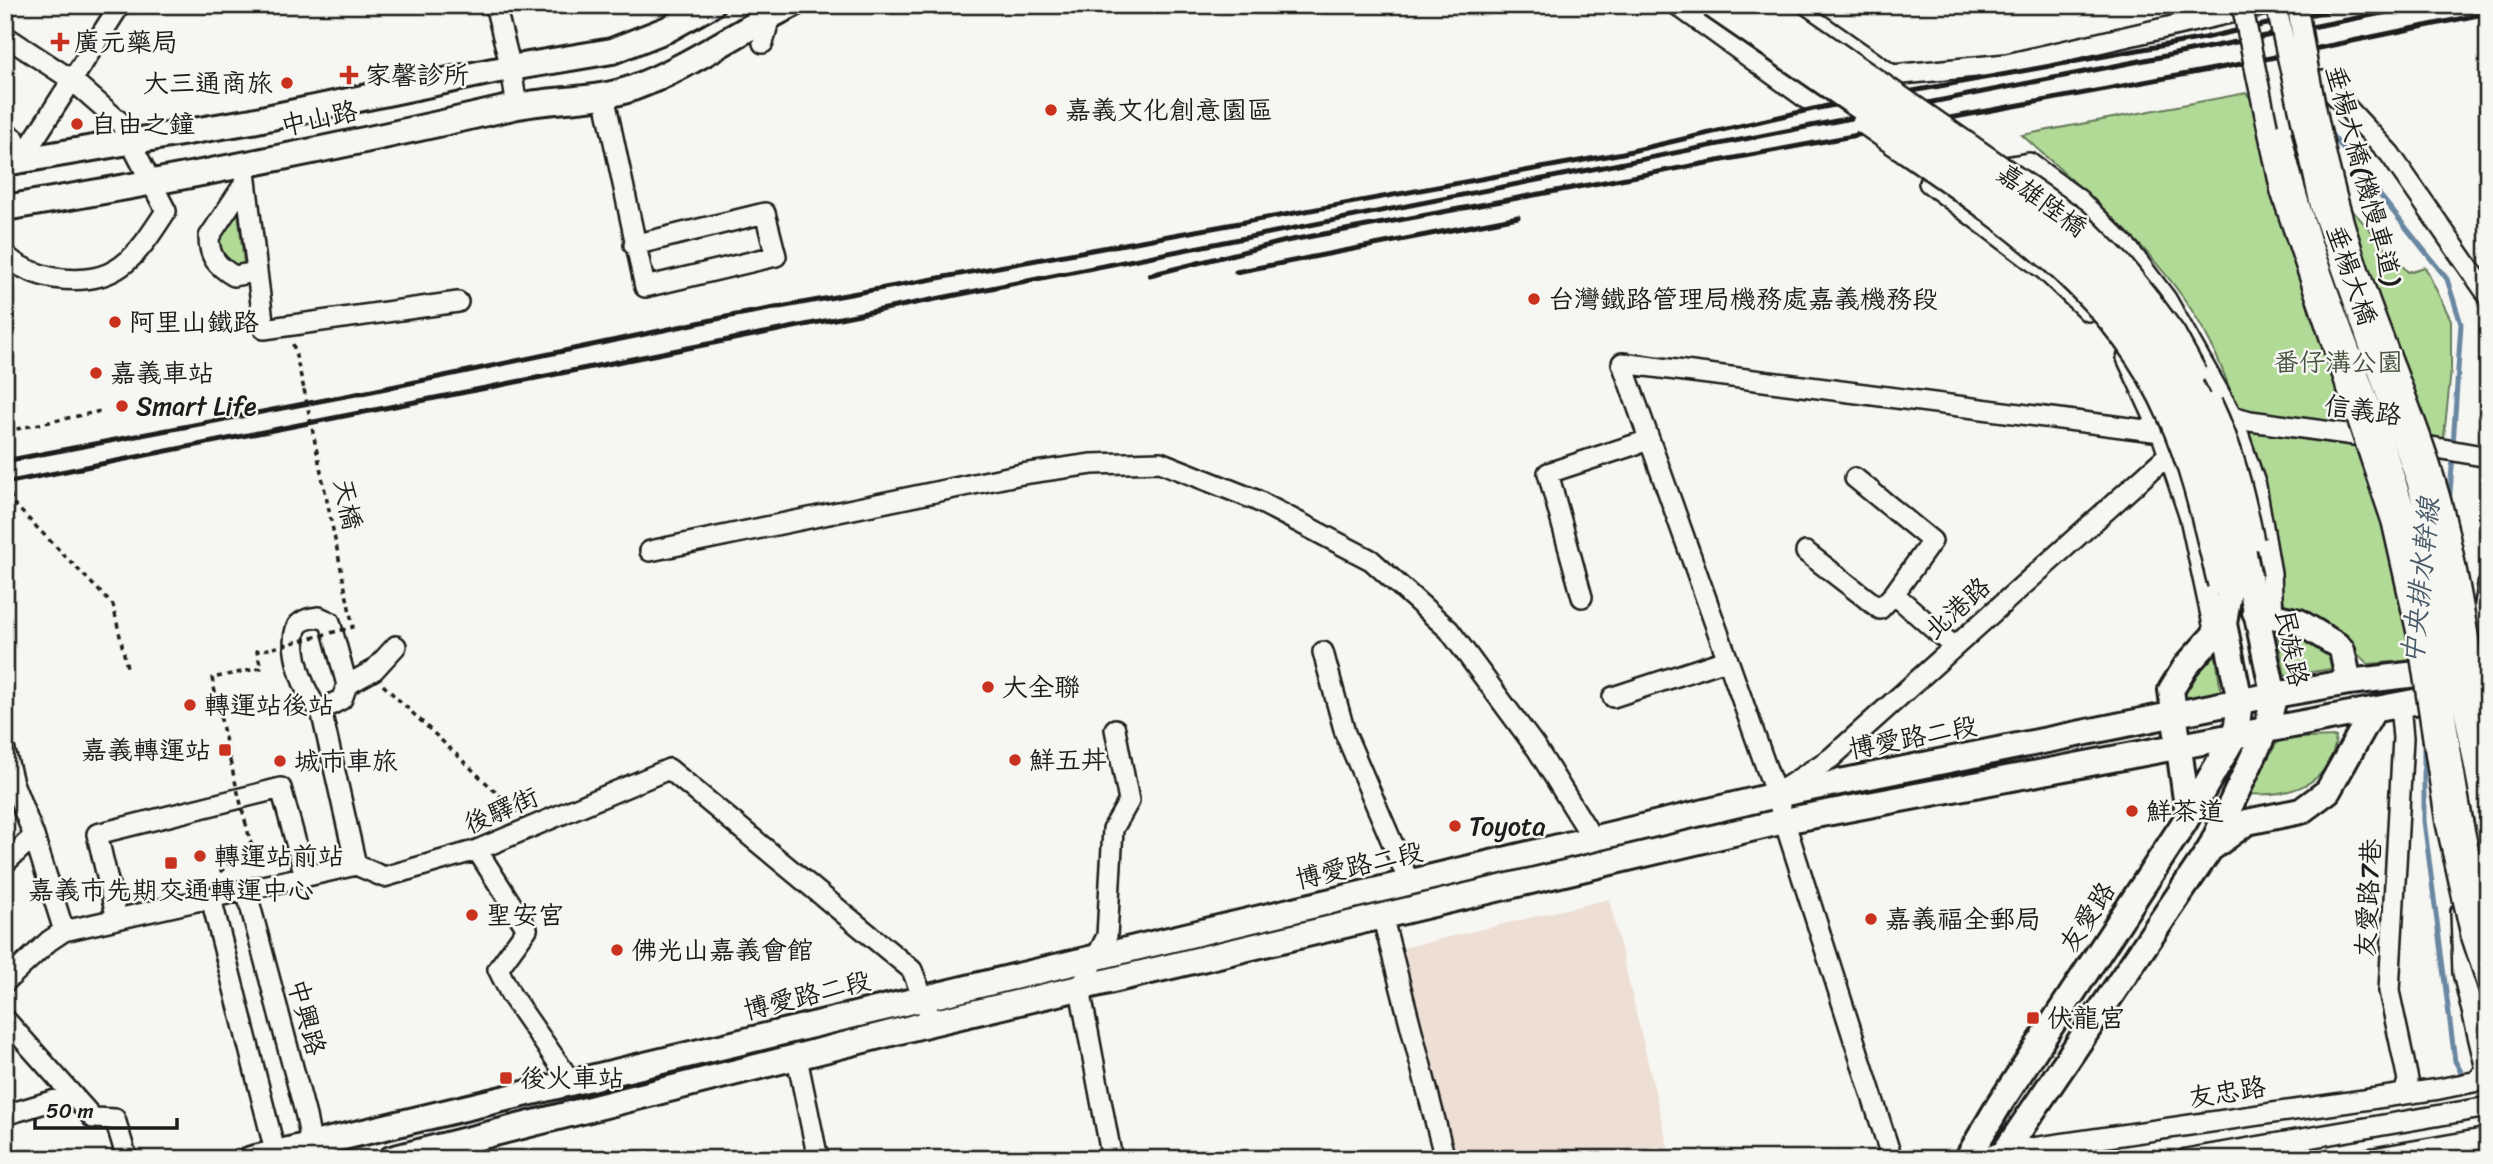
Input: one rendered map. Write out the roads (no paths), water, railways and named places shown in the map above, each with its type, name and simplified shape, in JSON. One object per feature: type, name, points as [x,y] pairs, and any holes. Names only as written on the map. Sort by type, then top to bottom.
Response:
[{"type":"main road","name":"中山路","points":[[13,162],[251,121],[511,68],[612,51],[668,29],[711,5]]},
{"type":"main road","name":"中山路","points":[[5,208],[245,172],[517,107],[630,89],[691,62],[767,11],[792,5]]},
{"type":"main road","name":"嘉雄陸橋","points":[[1713,5],[2055,240],[2087,271],[2130,324],[2156,366],[2194,440],[2239,580]]},
{"type":"main road","name":"嘉雄陸橋","points":[[1745,5],[2036,205],[2077,237],[2123,285],[2176,362],[2209,423],[2227,476],[2239,580]]},
{"type":"main road","name":"民族路","points":[[2239,580],[2264,615],[2274,697],[2267,727]]},
{"type":"main road","points":[[2188,814],[2171,690],[2186,666],[2220,629],[2239,580]]},
{"type":"main road","points":[[2264,615],[2299,622],[2337,645],[2342,650],[2349,681]]},
{"type":"main road","points":[[2220,629],[2240,701]]},
{"type":"main road","name":"博愛路二段","points":[[391,1159],[931,1023],[1784,821],[2267,727],[2373,711],[2405,703],[2452,685],[2487,661]]},
{"type":"main road","name":"博愛路二段","points":[[251,1159],[313,1151],[572,1083],[925,997],[1776,795],[2349,681],[2415,675],[2452,685],[2488,688]]},
{"type":"main road","name":"友愛路","points":[[1967,1159],[2188,814],[2236,733],[2240,701]]},
{"type":"main road","points":[[2210,849],[2247,822],[2301,811],[2328,791],[2373,711]]},
{"type":"main road","points":[[2002,1155],[2210,849],[2267,727]]},
{"type":"street","points":[[13,162],[72,80],[120,5]]},
{"type":"street","points":[[495,5],[511,68],[517,107]]},
{"type":"street","points":[[1677,5],[1807,99],[1892,75],[2007,64],[2232,7],[2265,5]]},
{"type":"street","points":[[1696,5],[2007,225],[2077,284],[2130,350],[2168,415],[2239,580]]},
{"type":"street","points":[[1770,5],[2061,205],[2121,263],[2175,333],[2225,431],[2241,479],[2239,580]]},
{"type":"street","points":[[1792,5],[1892,75]]},
{"type":"street","name":"垂楊大橋","points":[[2256,5],[2284,147],[2319,270],[2366,390],[2416,554],[2456,794],[2475,887],[2488,928]]},
{"type":"street","name":"垂楊大橋","points":[[2276,5],[2321,208],[2417,482],[2432,543],[2488,839]]},
{"type":"street","name":"垂楊大橋(機慢車道)","points":[[2297,5],[2323,134],[2353,253],[2426,454],[2445,516],[2462,598],[2488,762]]},
{"type":"street","points":[[2232,7],[2281,192],[2392,522],[2417,633],[2446,823],[2471,935],[2488,986]]},
{"type":"street","points":[[763,43],[767,11]]},
{"type":"street","points":[[5,36],[72,80],[120,122],[166,211],[140,250],[121,267],[96,279],[70,280],[30,271],[5,254]]},
{"type":"street","points":[[2322,81],[2390,154],[2488,295]]},
{"type":"street","points":[[604,95],[634,245],[645,288],[776,256],[765,212],[634,245]]},
{"type":"street","points":[[10,136],[15,139],[13,162]]},
{"type":"street","points":[[2220,629],[2169,454],[2129,362],[2096,319],[2046,271],[1929,183],[2029,163],[2079,200],[2129,250],[2166,299],[2232,416],[2256,486],[2271,573],[2264,615]]},
{"type":"street","points":[[245,172],[209,237],[209,244],[212,258],[225,271],[234,276],[256,272]]},
{"type":"street","points":[[245,172],[264,330],[458,302]]},
{"type":"street","points":[[1892,1159],[1776,795],[1622,363],[2161,432]]},
{"type":"street","name":"信義路","points":[[2232,416],[2488,457]]},
{"type":"street","points":[[1582,597],[1548,472],[1649,440]]},
{"type":"street","name":"北港路","points":[[1776,795],[1830,758],[2169,454]]},
{"type":"street","points":[[650,551],[1022,474],[1092,464],[1160,462],[1256,500],[1371,560],[1449,630],[1537,749],[1593,839]]},
{"type":"street","points":[[1806,552],[1880,609],[1932,541],[1855,478]]},
{"type":"street","points":[[2487,661],[2484,612],[2488,585]]},
{"type":"street","points":[[1894,594],[1953,646]]},
{"type":"street","points":[[5,982],[49,940],[64,931],[356,864],[321,710],[306,694],[299,661],[296,630],[302,622],[319,617],[330,622],[347,685],[342,699],[321,710]]},
{"type":"street","points":[[347,685],[374,670],[396,646]]},
{"type":"street","points":[[1323,652],[1345,733],[1410,884]]},
{"type":"street","points":[[1613,697],[1726,660]]},
{"type":"street","points":[[2452,685],[2456,724],[2466,763],[2469,819],[2461,908],[2463,973],[2486,1069],[2483,1079]]},
{"type":"street","name":"友愛路7巷","points":[[2405,703],[2389,991],[2408,1080],[2405,1091]]},
{"type":"street","points":[[1112,1159],[1080,989],[1107,936],[1113,829],[1129,802],[1115,729]]},
{"type":"street","points":[[5,751],[9,784],[34,835],[64,931]]},
{"type":"street","name":"後驛街","points":[[356,864],[384,877],[477,850],[669,769],[912,970],[925,997],[931,1023]]},
{"type":"street","points":[[117,919],[97,834],[281,788],[305,876]]},
{"type":"street","points":[[5,863],[34,835]]},
{"type":"street","points":[[477,850],[527,929],[498,969],[511,995],[572,1083]]},
{"type":"street","name":"中興路","points":[[246,890],[313,1151]]},
{"type":"street","points":[[211,898],[276,1156]]},
{"type":"street","points":[[1382,915],[1445,1159]]},
{"type":"street","points":[[5,1019],[12,1039],[93,1118],[115,1119],[127,1159]]},
{"type":"street","points":[[797,1058],[818,1159]]},
{"type":"street","name":"友忠路","points":[[1975,1159],[2483,1079]]},
{"type":"street","points":[[2405,1091],[2420,1118],[2434,1154]]},
{"type":"street","points":[[5,1115],[72,1095]]},
{"type":"street","points":[[2186,1159],[2488,1107]]},
{"type":"street","points":[[2368,1159],[2434,1154],[2488,1138]]},
{"type":"waterway","name":"中央排水幹線","points":[[2327,129],[2447,279],[2461,324],[2453,445]]},
{"type":"waterway","name":"中央排水幹線","points":[[2449,505],[2453,455]]},
{"type":"waterway","name":"中央排水幹線","points":[[2424,730],[2424,821],[2455,1061],[2465,1079]]},
{"type":"railway","points":[[5,461],[372,391],[736,315],[1623,153],[1813,109],[2204,38],[2353,5]]},
{"type":"railway","points":[[5,483],[2423,5]]},
{"type":"railway","points":[[1150,275],[1286,241],[2241,64],[2488,13]]},
{"type":"railway","points":[[1236,272],[1518,217]]},
{"type":"place","name":"廣元藥局","points":[[60,42]]},
{"type":"place","name":"家馨診所","points":[[349,75]]},
{"type":"place","name":"大三通商旅","points":[[287,83]]},
{"type":"place","name":"嘉義文化創意園區","points":[[1051,110]]},
{"type":"place","name":"自由之鐘","points":[[77,124]]},
{"type":"place","name":"台灣鐵路管理局機務處嘉義機務段","points":[[1534,299]]},
{"type":"place","name":"阿里山鐵路","points":[[115,322]]},
{"type":"place","name":"嘉義車站","points":[[96,373]]},
{"type":"place","name":"Smart Life","points":[[122,406]]},
{"type":"place","name":"大全聯","points":[[988,687]]},
{"type":"place","name":"轉運站後站","points":[[190,705]]},
{"type":"place","name":"嘉義轉運站","points":[[225,750]]},
{"type":"place","name":"鮮五丼","points":[[1015,760]]},
{"type":"place","name":"城市車旅","points":[[280,761]]},
{"type":"place","name":"鮮茶道","points":[[2132,811]]},
{"type":"place","name":"Toyota","points":[[1455,826]]},
{"type":"place","name":"轉運站前站","points":[[200,856]]},
{"type":"place","name":"嘉義市先期交通轉運中心","points":[[171,863]]},
{"type":"place","name":"聖安宮","points":[[472,915]]},
{"type":"place","name":"嘉義福全郵局","points":[[1871,919]]},
{"type":"place","name":"佛光山嘉義會館","points":[[617,950]]},
{"type":"place","name":"伏龍宮","points":[[2033,1018]]},
{"type":"place","name":"後火車站","points":[[506,1078]]},
{"type":"park label","name":"番仔溝公園","points":[[2338,362]]}]
